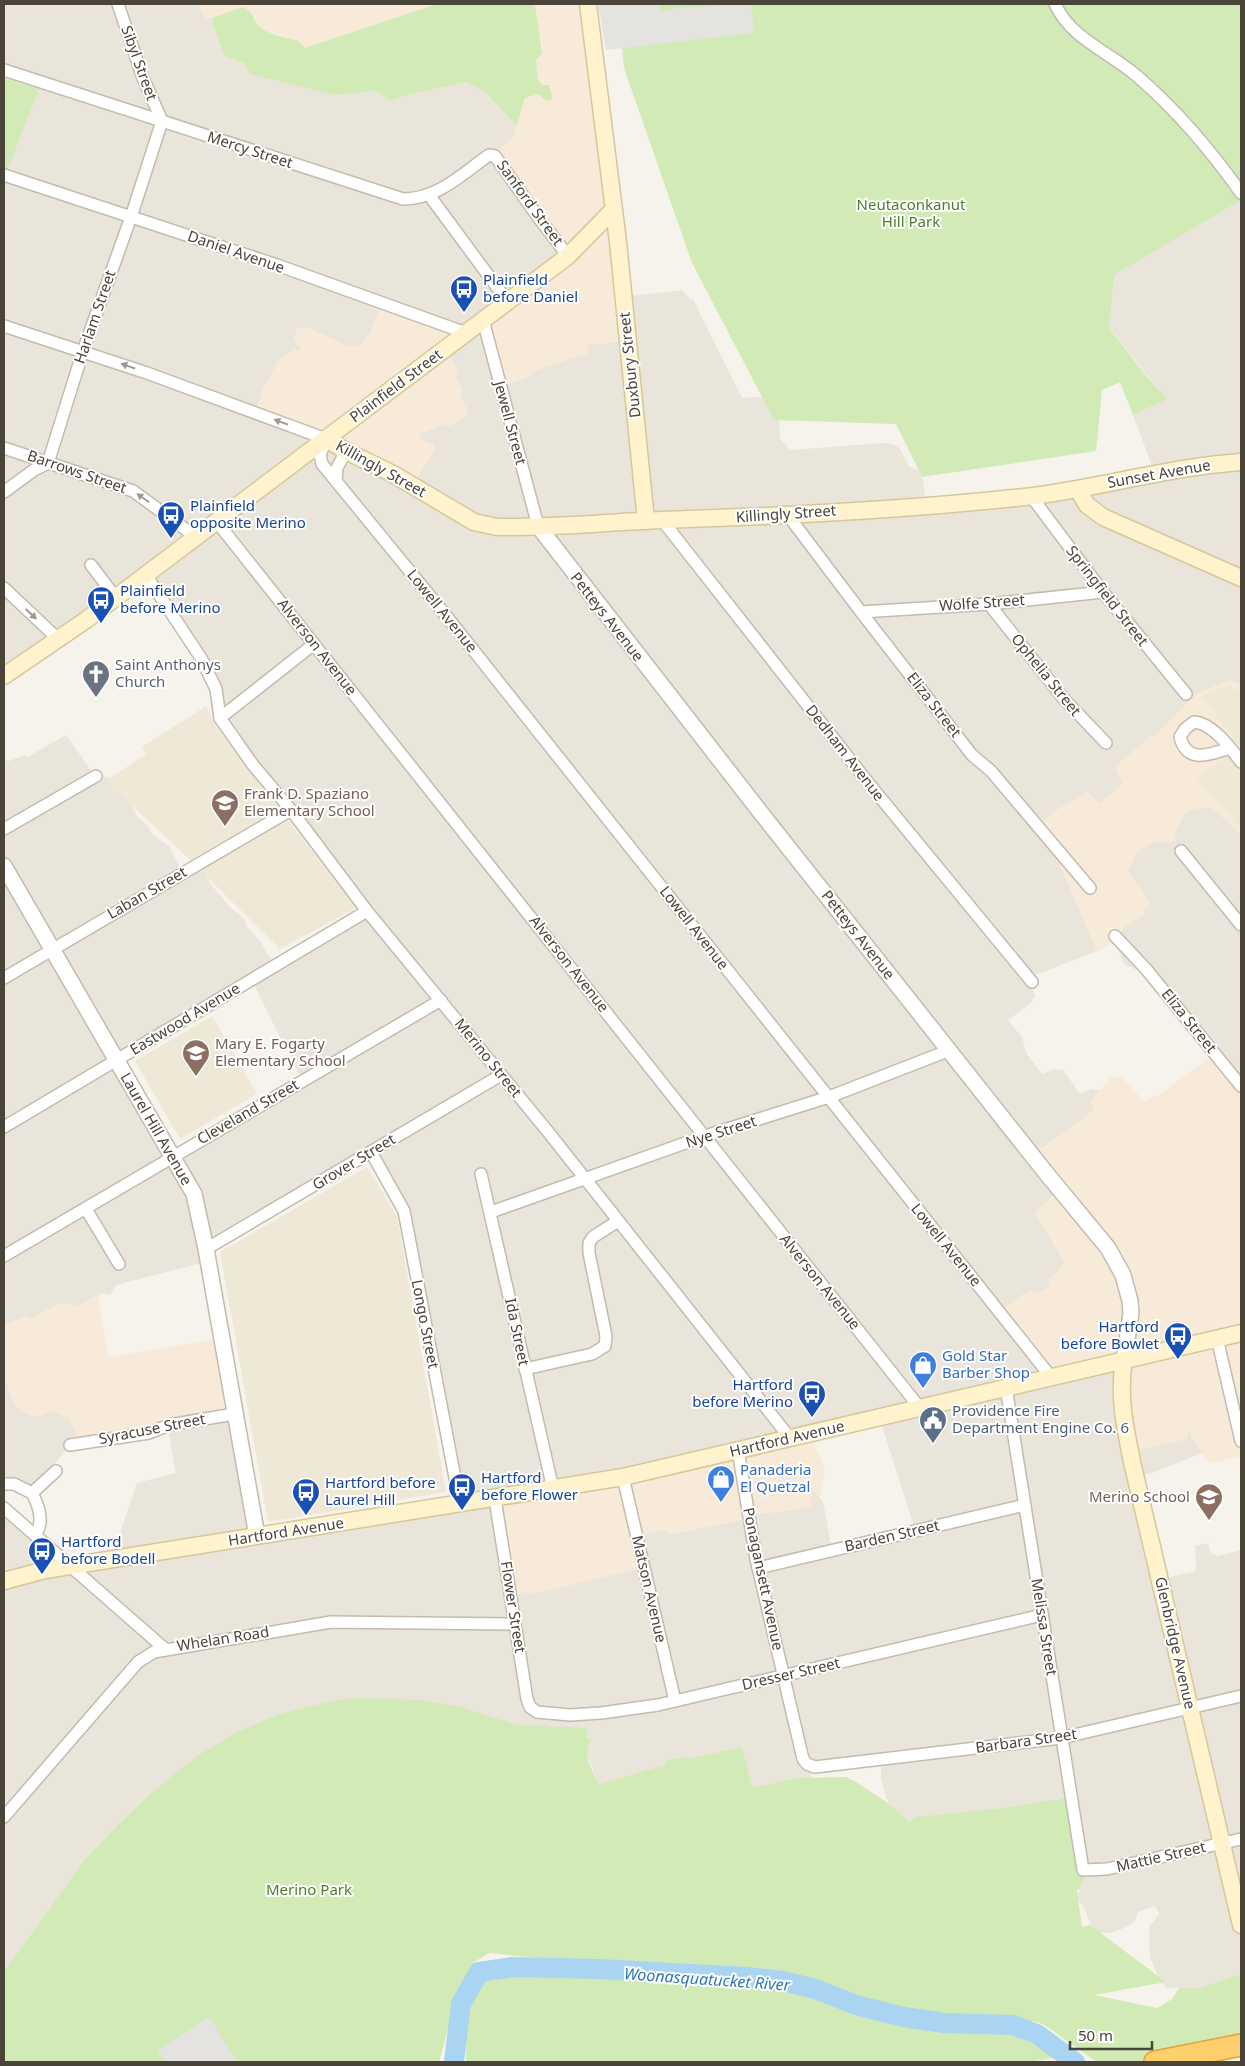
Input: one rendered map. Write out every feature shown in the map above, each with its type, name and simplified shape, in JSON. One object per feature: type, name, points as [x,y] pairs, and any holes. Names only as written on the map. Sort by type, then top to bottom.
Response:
[{"type":"highway","points":[[1155,2062],[1241,2045]]},
{"type":"main road","points":[[588,4],[614,209]]},
{"type":"main road","name":"Plainfield Street","points":[[4,676],[116,598],[508,302],[568,256],[614,209]]},
{"type":"main road","name":"Duxbury Street","points":[[614,209],[654,520]]},
{"type":"main road","name":"Killingly Street","points":[[326,439],[393,474],[474,522],[497,527],[787,514],[964,503],[1078,490]]},
{"type":"main road","name":"Sunset Avenue","points":[[1078,490],[1174,470],[1241,462]]},
{"type":"main road","points":[[1078,490],[1087,505],[1103,517],[1241,578]]},
{"type":"main road","name":"Hartford Avenue","points":[[4,1581],[71,1566],[623,1477],[1241,1333]]},
{"type":"main road","name":"Glenbridge Avenue","points":[[1124,1360],[1121,1383],[1123,1410],[1132,1462],[1241,1925]]},
{"type":"street","name":"Sibyl Street","points":[[118,4],[143,78],[162,121]]},
{"type":"street","points":[[1054,4],[1062,18],[1072,29],[1135,74],[1164,102],[1213,156],[1241,192]]},
{"type":"street","name":"Mercy Street","points":[[4,70],[403,199],[429,196],[489,155]]},
{"type":"street","name":"Harlam Street","points":[[48,463],[83,351],[131,217],[162,121]]},
{"type":"street","name":"Sanford Street","points":[[489,155],[495,156],[502,164],[538,217],[568,256]]},
{"type":"street","name":"Daniel Avenue","points":[[4,175],[268,262],[466,333]]},
{"type":"street","points":[[429,196],[508,302]]},
{"type":"street","name":"Jewell Street","points":[[483,320],[538,526]]},
{"type":"street","points":[[4,326],[148,373],[326,439]]},
{"type":"street","name":"Lowell Avenue","points":[[326,439],[320,456],[322,464],[1051,1377]]},
{"type":"street","name":"Barrows Street","points":[[4,448],[133,492],[196,537]]},
{"type":"street","points":[[336,480],[337,468],[346,451]]},
{"type":"street","points":[[4,492],[34,470],[48,463]]},
{"type":"street","name":"Springfield Street","points":[[1031,496],[1103,592],[1186,694]]},
{"type":"street","name":"Eliza Street","points":[[787,514],[972,755],[991,771],[1090,888]]},
{"type":"street","name":"Dedham Avenue","points":[[654,520],[1032,982]]},
{"type":"street","name":"Alverson Avenue","points":[[217,522],[920,1408]]},
{"type":"street","name":"Petteys Avenue","points":[[538,526],[755,805],[1046,1173],[1108,1248],[1124,1275],[1130,1301],[1131,1313],[1124,1360]]},
{"type":"street","points":[[91,565],[116,598]]},
{"type":"street","name":"Merino Street","points":[[146,575],[206,668],[216,690],[220,718],[253,765],[367,911],[586,1179],[790,1438]]},
{"type":"street","points":[[4,588],[58,640]]},
{"type":"street","name":"Wolfe Street","points":[[861,612],[989,604],[1103,592]]},
{"type":"street","name":"Ophelia Street","points":[[989,604],[1064,699],[1106,744]]},
{"type":"street","points":[[220,718],[314,644]]},
{"type":"street","points":[[1230,748],[1241,762]]},
{"type":"street","points":[[4,829],[96,776]]},
{"type":"street","name":"Laban Street","points":[[4,978],[290,810]]},
{"type":"street","points":[[1181,851],[1241,925]]},
{"type":"street","name":"Laurel Hill Avenue","points":[[4,866],[194,1194],[206,1249],[257,1536]]},
{"type":"street","name":"Eastwood Avenue","points":[[4,1127],[367,911]]},
{"type":"street","name":"Eliza Street","points":[[1115,936],[1146,969],[1241,1086]]},
{"type":"street","name":"Cleveland Street","points":[[4,1256],[441,1000]]},
{"type":"street","name":"Nye Street","points":[[491,1212],[705,1136],[829,1097],[950,1050]]},
{"type":"street","name":"Grover Street","points":[[206,1249],[501,1075]]},
{"type":"street","name":"Longo Street","points":[[371,1152],[404,1211],[460,1504]]},
{"type":"street","name":"Ida Street","points":[[481,1174],[554,1489]]},
{"type":"street","points":[[86,1209],[119,1264]]},
{"type":"street","points":[[526,1369],[592,1354],[605,1346],[606,1336],[589,1253],[589,1243],[593,1238],[618,1221]]},
{"type":"street","points":[[1217,1338],[1241,1442]]},
{"type":"street","name":"Melissa Street","points":[[1006,1388],[1083,1866]]},
{"type":"street","name":"Syracuse Street","points":[[70,1445],[149,1433],[169,1425],[234,1414]]},
{"type":"street","name":"Ponagansett Avenue","points":[[738,1450],[758,1568],[803,1759],[807,1764]]},
{"type":"street","points":[[32,1493],[56,1471]]},
{"type":"street","name":"Matson Avenue","points":[[623,1477],[675,1701]]},
{"type":"street","points":[[4,1484],[14,1484],[32,1493],[41,1521],[40,1528],[35,1535]]},
{"type":"street","name":"Flower Street","points":[[495,1498],[527,1699],[530,1707],[537,1712]]},
{"type":"street","name":"Barden Street","points":[[758,1568],[1025,1505]]},
{"type":"street","points":[[4,1508],[165,1649]]},
{"type":"street","name":"Dresser Street","points":[[537,1712],[557,1715],[585,1715],[675,1701],[1042,1615]]},
{"type":"street","name":"Whelan Road","points":[[4,1817],[138,1662],[149,1654],[165,1649],[331,1622],[515,1624]]},
{"type":"street","name":"Barbara Street","points":[[807,1764],[815,1767],[1061,1738],[1241,1696]]},
{"type":"street","name":"Mattie Street","points":[[1083,1866],[1083,1870],[1102,1870],[1241,1838]]},
{"type":"shaded area","points":[[4,4],[199,4],[205,19],[211,18],[224,56],[335,95],[376,91],[391,101],[411,94],[466,82],[485,92],[517,126],[515,136],[497,151],[563,255],[531,376],[534,371],[588,345],[624,341],[623,297],[682,290],[691,300],[693,299],[742,398],[778,396],[780,439],[790,450],[882,443],[895,445],[900,449],[909,466],[919,471],[923,479],[926,504],[1155,474],[1133,415],[1166,399],[1104,321],[1108,275],[1241,196],[1241,685],[1230,680],[1197,694],[1157,734],[1147,739],[1116,767],[1123,783],[1110,796],[1099,803],[1087,792],[1058,859],[1097,951],[1030,977],[1035,996],[1030,1004],[1008,1020],[1022,1037],[1026,1053],[1042,1074],[1053,1069],[1063,1070],[1080,1094],[1091,1089],[1100,1090],[1095,1110],[1033,1155],[1058,1191],[1035,1213],[1065,1262],[1060,1270],[1049,1279],[1049,1287],[1037,1294],[1026,1292],[1116,1358],[1189,1431],[1202,1453],[1152,1473],[1137,1476],[1160,1579],[1193,1572],[1196,1569],[1195,1546],[1208,1543],[1210,1552],[1217,1556],[1241,1550],[1241,1975],[1201,1988],[1167,1988],[1159,1979],[1150,1957],[1149,1927],[1159,1914],[1155,1906],[1138,1912],[1135,1921],[1129,1926],[1111,1933],[1100,1933],[1092,1927],[1083,1906],[1077,1898],[1086,1872],[1056,1799],[932,1843],[895,1814],[886,1797],[881,1779],[881,1759],[818,1761],[805,1790],[789,1796],[664,1773],[603,1786],[597,1781],[586,1751],[588,1744],[592,1740],[4,1976],[4,1505],[66,1565],[123,1555],[121,1530],[137,1483],[176,1473],[167,1424],[234,1410],[256,1529],[454,1501],[405,1212],[372,1154],[205,1246],[206,1262],[116,1285],[110,1295],[103,1293],[75,1307],[66,1304],[57,1305],[30,1319],[26,1316],[4,1325],[4,759],[9,761],[25,755],[27,757],[66,735],[93,773],[124,783],[136,815],[147,825],[152,834],[169,846],[180,867],[197,859],[209,882],[229,906],[245,920],[246,926],[260,941],[271,960],[274,960],[361,908],[218,709],[214,671],[145,574],[4,672],[4,176],[40,86],[4,69]],"holes":[[[382,304],[456,376],[462,392],[440,425],[419,433],[421,440],[264,386],[294,350],[301,351],[307,328],[348,346],[359,346],[370,334]],[[245,977],[250,977],[280,1037],[278,1045],[284,1045],[289,1050],[299,1075],[173,1152],[119,1052]],[[879,1417],[914,1526],[831,1545],[823,1501],[812,1489],[801,1509],[749,1515],[746,1519],[672,1534],[662,1530],[638,1536],[534,1594],[528,1592],[815,1430]]]},
{"type":"shaded area","points":[[199,4],[437,4],[305,48],[297,40],[289,40],[260,28],[250,10],[243,7],[205,19]]},
{"type":"shaded area","points":[[535,4],[589,4],[624,341],[588,345],[588,353],[534,371],[531,376],[501,387],[486,315],[563,255],[497,151],[515,136],[525,98],[538,94],[543,85],[538,80],[536,59],[542,53],[543,47],[538,32]]},
{"type":"shaded area","points":[[598,4],[659,4],[660,13],[677,8],[751,4],[754,33],[606,50]]},
{"type":"shaded area","points":[[382,304],[458,329],[443,348],[458,369],[456,376],[462,392],[460,396],[468,411],[464,418],[447,427],[440,425],[419,433],[421,440],[433,444],[436,449],[413,484],[255,413],[264,386],[281,357],[294,350],[301,350],[294,338],[297,329],[307,327],[348,346],[359,346],[370,334]]},
{"type":"shaded area","points":[[1230,680],[1241,685],[1241,834],[1210,806],[1186,812],[1174,832],[1176,842],[1153,842],[1137,852],[1127,871],[1141,888],[1150,905],[1143,911],[1146,912],[1123,928],[1115,943],[1097,951],[1060,866],[1058,856],[1040,824],[1055,811],[1087,791],[1099,803],[1110,796],[1123,783],[1115,767],[1147,739],[1157,734],[1197,694]]},
{"type":"shaded area","points":[[1228,686],[1241,692],[1241,829],[1197,778],[1240,747],[1201,696]]},
{"type":"shaded area","name":"Frank D. Spaziano Elementary School","points":[[206,706],[216,726],[356,908],[280,949],[187,857],[106,781],[146,754],[142,747]]},
{"type":"shaded area","points":[[1210,806],[1241,834],[1241,1086],[1153,977],[1124,964],[1115,942],[1123,928],[1146,913],[1143,911],[1141,888],[1127,871],[1137,852],[1153,842],[1176,842],[1174,832],[1186,812]]},
{"type":"shaded area","name":"Mary E. Fogarty Elementary School","points":[[212,1016],[257,1094],[180,1139],[135,1061]]},
{"type":"shaded area","points":[[1214,1054],[1241,1086],[1241,1456],[1211,1463],[1202,1453],[1189,1431],[1187,1439],[1130,1452],[1123,1361],[1050,1374],[1000,1311],[1026,1292],[1032,1290],[1037,1294],[1049,1287],[1049,1279],[1060,1270],[1065,1262],[1035,1213],[1058,1191],[1033,1155],[1094,1110],[1090,1101],[1111,1077],[1122,1078],[1144,1101],[1160,1094]]},
{"type":"shaded area","points":[[367,1167],[397,1216],[446,1492],[268,1522],[220,1252]]},
{"type":"shaded area","points":[[98,1296],[108,1357],[221,1338],[234,1410],[79,1442],[69,1418],[53,1411],[37,1417],[28,1415],[16,1407],[4,1378],[4,1325],[26,1316],[30,1319],[57,1305],[66,1304],[75,1307]]},
{"type":"shaded area","points":[[4,1378],[16,1407],[53,1411],[70,1418],[79,1442],[64,1452],[33,1492],[4,1484]]},
{"type":"shaded area","points":[[809,1432],[825,1469],[820,1497],[812,1490],[811,1506],[801,1509],[750,1515],[746,1519],[672,1534],[662,1530],[638,1536],[641,1568],[534,1594],[528,1592],[508,1596],[494,1495]]},
{"type":"shaded area","points":[[209,2017],[238,2062],[165,2062],[157,2050]]},
{"type":"green space","points":[[437,4],[535,4],[542,53],[536,60],[538,80],[543,85],[549,85],[553,99],[546,101],[538,94],[525,98],[517,126],[485,92],[466,82],[411,94],[391,101],[376,91],[335,95],[250,74],[244,63],[224,56],[211,18],[243,7],[252,14],[256,23],[261,28],[278,36],[297,40],[305,48]]},
{"type":"green space","name":"Neutaconkanut Hill Park","points":[[618,4],[1241,4],[1241,200],[1114,275],[1109,328],[1167,399],[1133,415],[1120,382],[1102,390],[1096,451],[922,477],[896,424],[774,420],[692,263],[624,68]]},
{"type":"green space","points":[[4,78],[39,89],[7,171],[4,170]]},
{"type":"green space","name":"Merino Park","points":[[344,1699],[423,1700],[460,1707],[518,1725],[587,1728],[586,1738],[592,1739],[587,1749],[588,1760],[600,1784],[665,1765],[666,1761],[682,1757],[688,1759],[742,1747],[752,1788],[798,1778],[846,1777],[888,1803],[909,1822],[917,1817],[1004,1808],[1067,1798],[1086,1872],[1080,1889],[1077,1890],[1082,1927],[1090,1925],[1166,1982],[1094,1995],[1157,2008],[1172,1999],[1179,1988],[1201,1988],[1241,1975],[1241,2042],[1140,2062],[1097,2062],[1043,2024],[1032,2021],[1015,2033],[1043,2043],[1057,2057],[1030,2062],[466,2062],[467,2008],[470,1994],[484,1975],[497,1971],[532,1968],[640,1981],[799,1991],[825,1997],[853,2011],[928,2029],[816,1987],[490,1953],[474,1962],[457,1996],[439,2062],[4,2062],[4,1972],[83,1862],[118,1825],[154,1791],[197,1756],[235,1733],[280,1714]]},
{"type":"waterway","name":"Woonasquatucket River","points":[[454,2062],[461,2004],[479,1972],[513,1967],[598,1969],[747,1977],[783,1981],[815,1989],[859,2006],[904,2017],[944,2023],[1013,2025],[1037,2034],[1075,2062]]},
{"type":"place","name":"Plainfield before Daniel","points":[[464,313]]},
{"type":"place","name":"Plainfield opposite Merino","points":[[171,539]]},
{"type":"place","name":"Plainfield before Merino","points":[[101,624]]},
{"type":"place","name":"Saint Anthonys Church","points":[[96,698]]},
{"type":"place","name":"Frank D. Spaziano Elementary School","points":[[225,827]]},
{"type":"place","name":"Mary E. Fogarty Elementary School","points":[[196,1077]]},
{"type":"place","name":"Hartford before Bowlet","points":[[1178,1360]]},
{"type":"place","name":"Gold Star Barber Shop","points":[[923,1389]]},
{"type":"place","name":"Hartford before Merino","points":[[812,1418]]},
{"type":"place","name":"Providence Fire Department Engine Co. 6","points":[[933,1444]]},
{"type":"place","name":"Panaderia El Quetzal","points":[[721,1503]]},
{"type":"place","name":"Hartford before Flower","points":[[462,1511]]},
{"type":"place","name":"Hartford before Laurel Hill","points":[[306,1516]]},
{"type":"place","name":"Merino School","points":[[1209,1521]]},
{"type":"place","name":"Hartford before Bodell","points":[[42,1575]]}]
